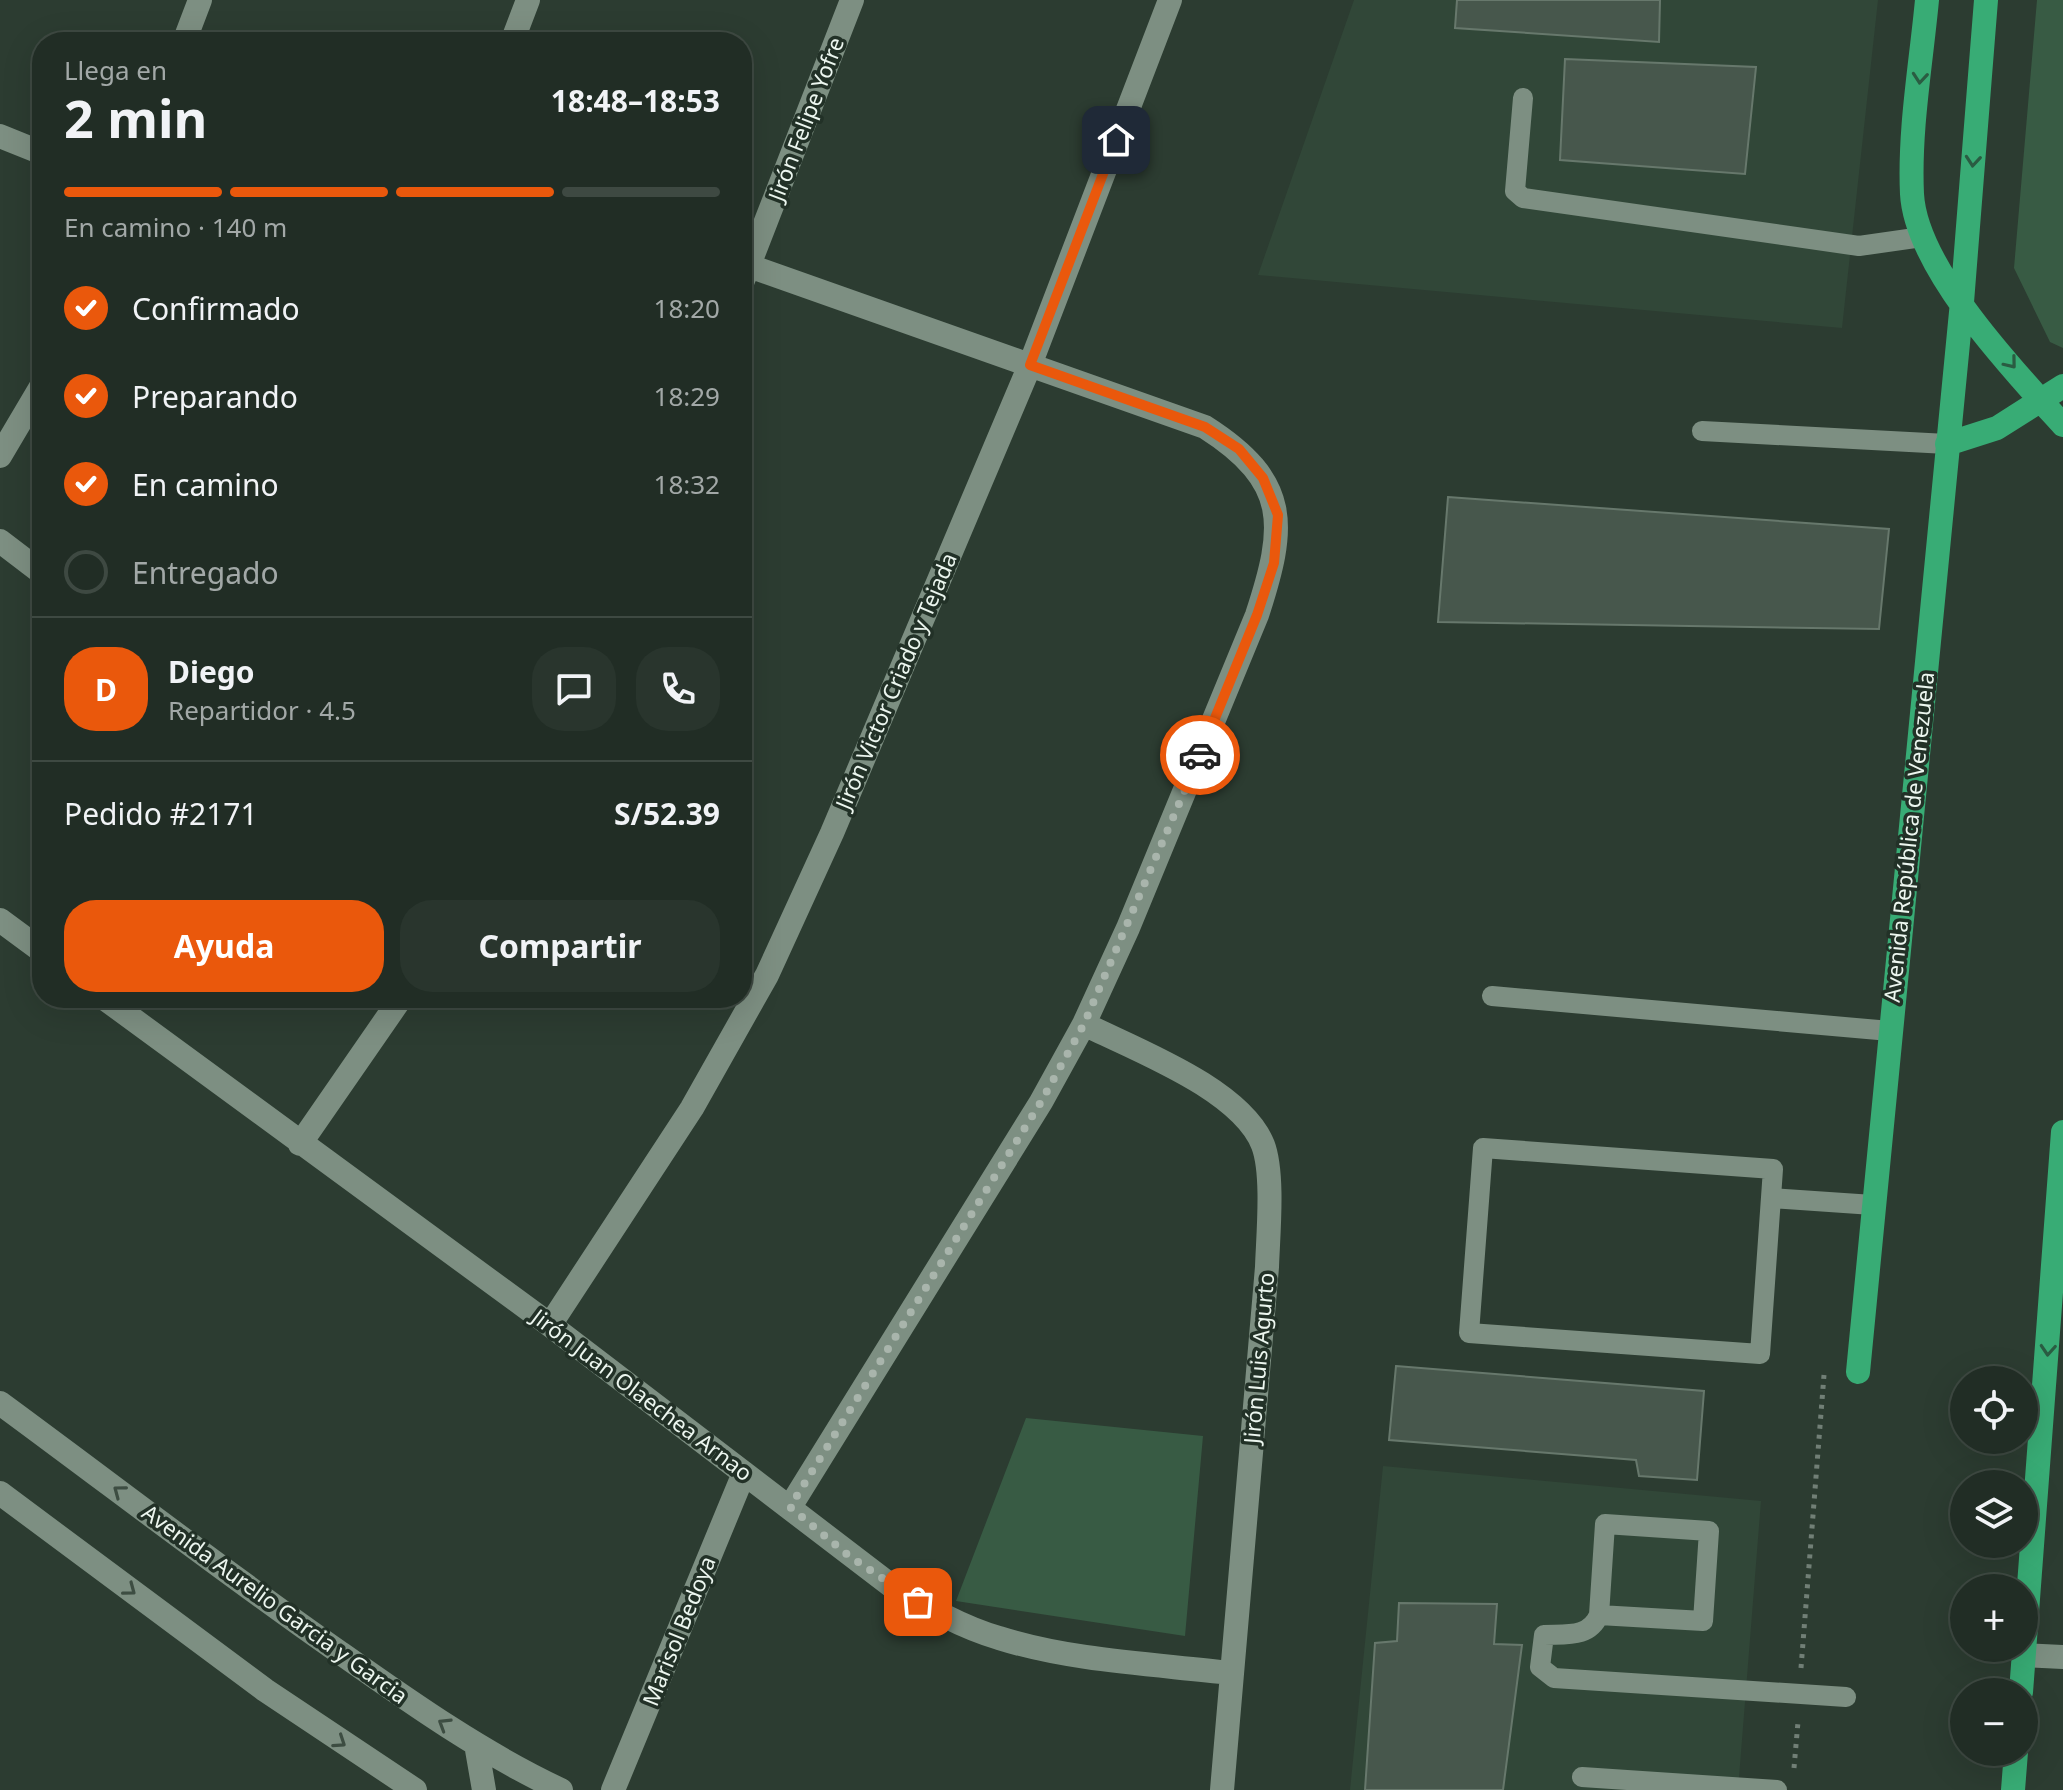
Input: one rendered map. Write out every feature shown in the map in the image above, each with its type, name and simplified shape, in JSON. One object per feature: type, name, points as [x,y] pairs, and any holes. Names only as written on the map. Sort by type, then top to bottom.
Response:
[{"type":"main road","points":[[1927,0],[1912,197],[1922,237],[1932,260],[1962,302],[2063,425]]},
{"type":"main road","name":"Avenida República de Venezuela","points":[[1858,1372],[1962,302],[1986,0]]},
{"type":"main road","points":[[1947,444],[1997,428],[2063,386]]},
{"type":"main road","points":[[2030,1574],[2063,1132]]},
{"type":"main road","points":[[2013,1790],[2015,1766]]},
{"type":"street","points":[[188,32],[200,0]]},
{"type":"street","points":[[516,32],[528,0]]},
{"type":"street","name":"Jirón Felipe Yofre","points":[[752,256],[852,0]]},
{"type":"street","name":"Jirón Victor Criado y Tejada","points":[[752,1002],[832,833],[1030,365],[1170,0]]},
{"type":"street","points":[[0,136],[32,149]]},
{"type":"street","points":[[752,276],[1030,365],[1205,427],[1239,449],[1247,458],[1263,478],[1278,515],[1274,563],[1257,615],[1128,928],[1084,1024],[1041,1102],[790,1507]]},
{"type":"street","points":[[0,456],[32,402]]},
{"type":"street","points":[[0,541],[32,565]]},
{"type":"street","points":[[0,920],[32,944]]},
{"type":"street","name":"Jirón Juan Olaechea Arnao","points":[[117,1008],[550,1325],[893,1587],[943,1616],[998,1638],[1061,1652],[1230,1673]]},
{"type":"street","points":[[300,1144],[394,1008]]},
{"type":"street","name":"Jirón Victor Criado y Tejada","points":[[550,1325],[692,1108],[748,1008]]},
{"type":"street","name":"Jirón Luis Agurto","points":[[1084,1024],[1229,1099],[1263,1145],[1270,1207],[1267,1267],[1222,1790]]},
{"type":"street","name":"Avenida Aurelio Garcia y Garcia","points":[[0,1403],[287,1616],[476,1744],[561,1790]]},
{"type":"street","name":"Marisol Bedoya","points":[[613,1790],[744,1473]]},
{"type":"street","points":[[1,1496],[265,1690],[415,1790]]},
{"type":"street","points":[[2038,1656],[2063,1657]]},
{"type":"street","points":[[476,1744],[484,1790]]},
{"type":"lane","points":[[1523,98],[1515,191],[1523,198],[1859,246],[1922,237]]},
{"type":"lane","points":[[1702,431],[1947,444]]},
{"type":"lane","points":[[1492,996],[1890,1031]]},
{"type":"lane","points":[[1483,1148],[1773,1169],[1771,1198],[1760,1354],[1469,1333],[1483,1148]]},
{"type":"lane","points":[[1771,1198],[1873,1205]]},
{"type":"lane","points":[[1599,1615],[1703,1621],[1709,1531],[1605,1524],[1599,1615],[1595,1624],[1583,1634],[1544,1635],[1540,1667],[1554,1678],[1846,1697]]},
{"type":"lane","points":[[1582,1777],[1777,1790]]},
{"type":"path","points":[[1793,1774],[1826,1360]]},
{"type":"shaded area","points":[[1354,0],[1878,0],[1842,328],[1258,275]]},
{"type":"shaded area","points":[[2037,0],[2063,0],[2063,348],[2050,342],[2014,268]]},
{"type":"shaded area","points":[[1026,1418],[1203,1436],[1185,1636],[956,1601]]},
{"type":"shaded area","points":[[1383,1466],[1761,1501],[1738,1790],[1350,1790]]},
{"type":"building","points":[[1457,0],[1660,0],[1659,42],[1455,28]]},
{"type":"building","points":[[1565,59],[1756,67],[1745,174],[1560,160]]},
{"type":"building","points":[[1448,497],[1889,529],[1879,629],[1438,622]]},
{"type":"building","points":[[1396,1366],[1704,1391],[1697,1480],[1639,1476],[1636,1460],[1389,1440]]},
{"type":"building","points":[[1399,1603],[1497,1604],[1494,1644],[1522,1645],[1503,1790],[1365,1790],[1375,1643],[1397,1641]]},
{"type":"way so far","points":[[918,1602],[849,1556],[790,1507],[1041,1102],[1084,1024],[1200,755]]},
{"type":"route","points":[[1116,140],[1030,365],[1205,427],[1239,449],[1263,478],[1278,515],[1274,563],[1257,615],[1200,755]]}]
